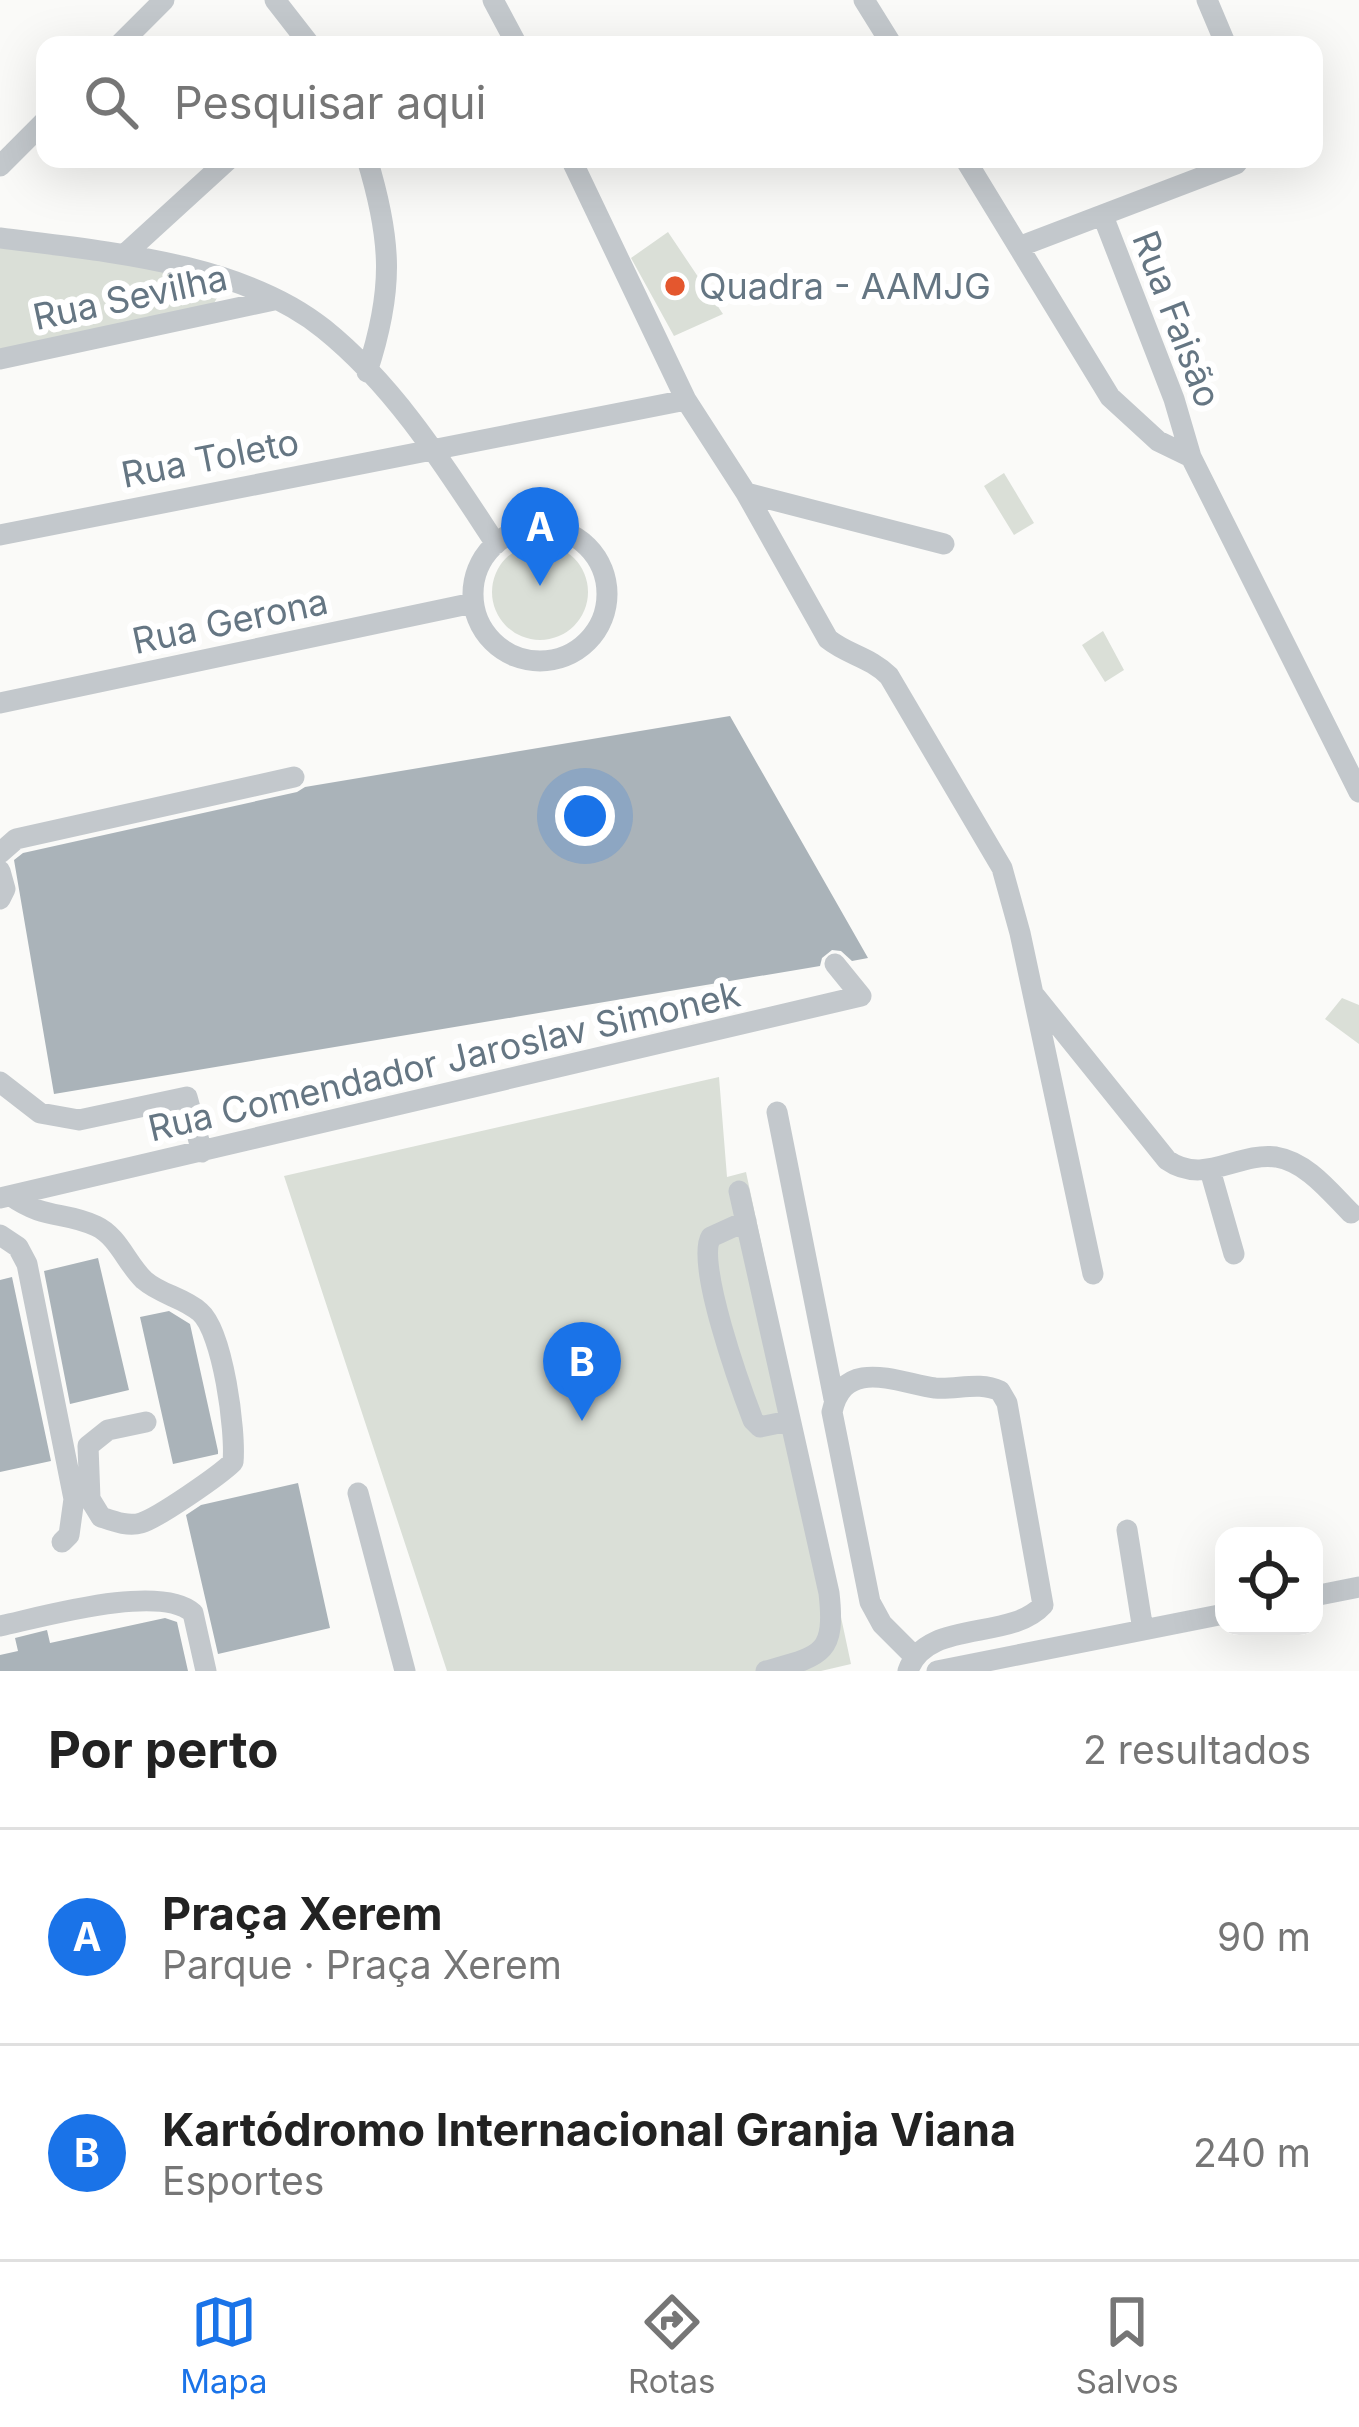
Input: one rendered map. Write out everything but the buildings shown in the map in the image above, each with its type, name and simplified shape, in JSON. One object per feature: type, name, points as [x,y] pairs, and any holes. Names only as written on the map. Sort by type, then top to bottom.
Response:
[{"type":"street","points":[[128,36],[164,0]]},
{"type":"street","points":[[275,0],[303,36]]},
{"type":"street","points":[[493,0],[512,36]]},
{"type":"street","points":[[863,0],[886,36]]},
{"type":"street","points":[[1207,0],[1222,36]]},
{"type":"street","points":[[0,166],[36,130]]},
{"type":"street","points":[[125,254],[219,168]]},
{"type":"street","points":[[367,372],[382,326],[389,268],[384,212],[370,168]]},
{"type":"street","points":[[575,168],[686,400],[746,493],[828,639],[878,664],[912,710],[1002,868],[1034,994],[1093,1274]]},
{"type":"street","name":"Rua Faisão","points":[[971,168],[1110,398],[1159,441],[1191,457]]},
{"type":"street","points":[[1021,246],[1225,168]]},
{"type":"street","name":"Rua Faisão","points":[[1103,216],[1174,399],[1191,457]]},
{"type":"street","points":[[0,238],[125,254],[190,268],[274,300],[322,327],[433,447],[496,544]]},
{"type":"street","name":"Rua Sevilha","points":[[0,359],[274,300]]},
{"type":"street","name":"Rua Toleto","points":[[0,535],[686,400]]},
{"type":"street","points":[[1191,457],[1359,792]]},
{"type":"street","points":[[746,493],[944,544]]},
{"type":"street","points":[[536,527],[578,539],[594,554],[604,574],[607,596],[603,618],[592,637],[554,660],[511,655],[492,642],[479,624],[473,603],[474,581],[496,544],[514,532],[536,527]]},
{"type":"street","name":"Rua Gerona","points":[[0,703],[473,603]]},
{"type":"street","points":[[0,853],[16,839],[294,777]]},
{"type":"street","points":[[0,871],[5,889],[0,899]]},
{"type":"street","name":"Rua Comendador Jaroslav Simonek","points":[[5,1197],[861,996],[835,964]]},
{"type":"street","points":[[1034,994],[1167,1160],[1181,1170],[1210,1170],[1279,1157],[1310,1172],[1351,1214]]},
{"type":"street","points":[[0,1082],[40,1113],[79,1120],[187,1097],[202,1152]]},
{"type":"street","points":[[777,1112],[869,1602],[911,1664],[930,1644],[1031,1616],[1043,1605],[1007,1403],[1000,1390],[933,1388],[900,1377],[849,1382],[834,1399]]},
{"type":"street","points":[[1210,1170],[1234,1254]]},
{"type":"street","points":[[739,1192],[833,1627],[830,1642],[820,1653],[766,1671]]},
{"type":"street","points":[[5,1197],[32,1211],[91,1223],[109,1232],[140,1277],[203,1314],[219,1357],[233,1462],[218,1477],[142,1523],[101,1517],[90,1499],[88,1446],[108,1430],[146,1422]]},
{"type":"street","points":[[746,1221],[722,1230],[706,1244],[705,1255],[754,1420],[760,1427],[789,1421]]},
{"type":"street","points":[[0,1234],[18,1247],[27,1264],[74,1499],[69,1535],[62,1542]]},
{"type":"street","points":[[725,1331],[767,1320]]},
{"type":"street","points":[[358,1493],[405,1671]]},
{"type":"street","points":[[1127,1530],[1143,1630]]},
{"type":"street","points":[[1323,1594],[1359,1588]]},
{"type":"street","points":[[0,1626],[112,1603],[183,1606],[193,1613],[206,1671]]},
{"type":"street","points":[[937,1671],[1019,1663],[1215,1616]]},
{"type":"shaded area","name":"Quadra - AAMJG","points":[[668,232],[723,314],[674,336],[631,258]]},
{"type":"shaded area","points":[[0,247],[129,262],[213,285],[217,298],[213,305],[0,353]]},
{"type":"shaded area","points":[[1004,473],[1034,523],[1014,535],[984,486]]},
{"type":"shaded area","points":[[540,544],[574,558],[588,592],[574,626],[540,640],[506,626],[492,592],[506,558]]},
{"type":"shaded area","points":[[1103,631],[1124,670],[1105,682],[1082,645]]},
{"type":"shaded area","points":[[1342,998],[1359,1005],[1359,1044],[1325,1019]]},
{"type":"shaded area","points":[[719,1077],[727,1177],[746,1172],[851,1664],[821,1671],[447,1671],[284,1176]]},
{"type":"place","name":"Quadra - AAMJG","points":[[675,286]]},
{"type":"place","name":"Praça Xerem","points":[[540,586]]},
{"type":"place","name":"Kartódromo Internacional Granja Viana","points":[[582,1421]]}]
